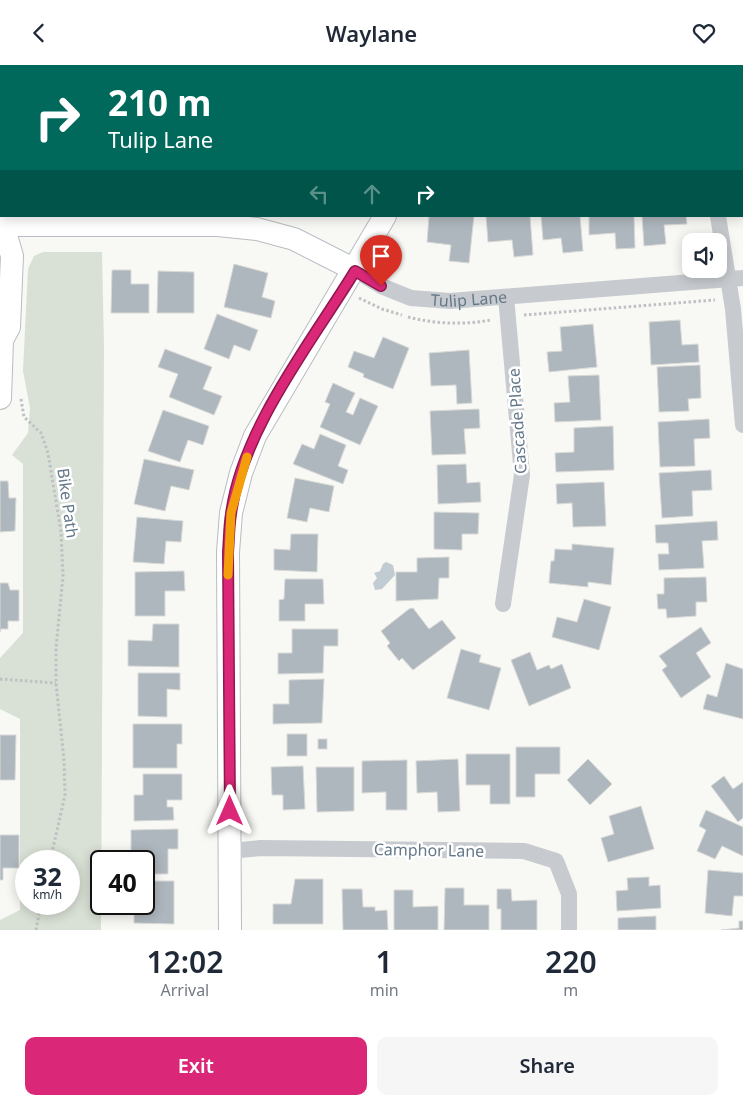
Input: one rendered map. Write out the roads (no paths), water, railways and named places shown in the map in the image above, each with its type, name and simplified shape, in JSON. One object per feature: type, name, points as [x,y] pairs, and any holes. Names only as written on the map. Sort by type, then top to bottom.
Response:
[{"type":"street","points":[[230,930],[228,552],[231,513],[241,473],[255,436],[355,271],[384,217]]},
{"type":"street","points":[[718,217],[736,279],[733,309],[743,425]]},
{"type":"street","name":"Tulip Lane","points":[[1,225],[218,221],[294,239],[381,286],[411,298],[450,301],[736,279]]},
{"type":"street","points":[[1,225],[12,257],[9,327],[1,338],[10,397]]},
{"type":"street","name":"Cascade Place","points":[[503,603],[522,475],[506,297]]},
{"type":"street","name":"Camphor Lane","points":[[230,851],[261,848],[524,851],[556,861],[569,894],[569,930]]}]
